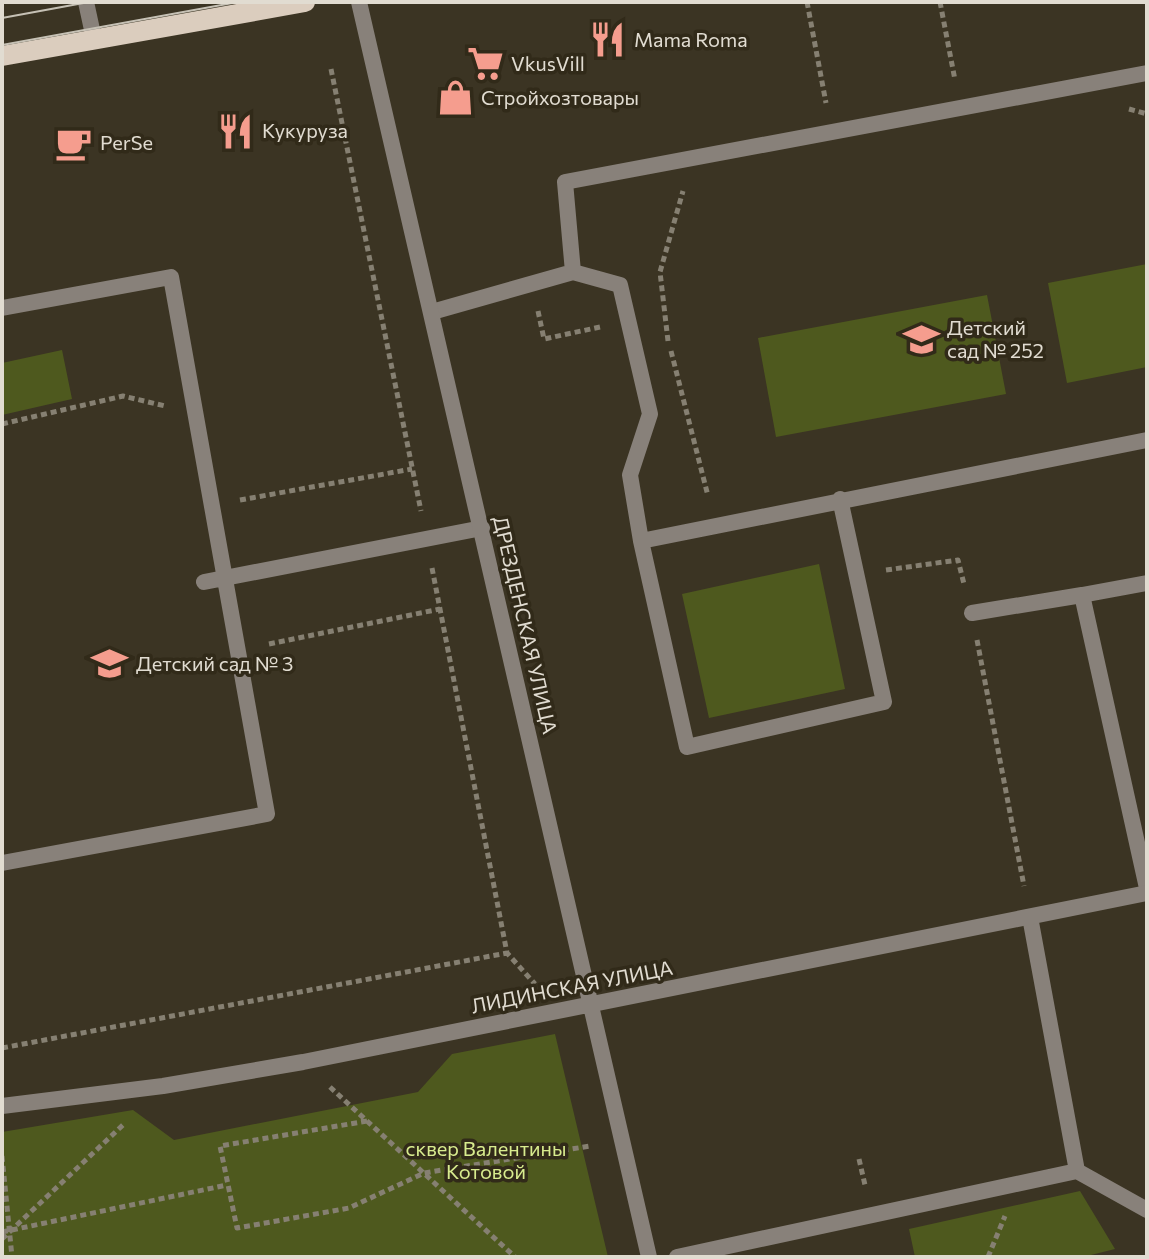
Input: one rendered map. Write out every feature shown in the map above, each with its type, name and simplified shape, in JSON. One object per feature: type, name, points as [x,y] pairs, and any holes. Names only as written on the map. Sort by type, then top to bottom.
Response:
[{"type":"main road","points":[[2,56],[305,2]]},
{"type":"street","points":[[86,2],[94,39]]},
{"type":"street","name":"ДРЕЗДЕНСКАЯ УЛИЦА","points":[[359,2],[649,1257]]},
{"type":"street","points":[[573,272],[565,182],[1147,73]]},
{"type":"street","points":[[432,312],[573,272],[620,285],[650,414],[630,475],[641,541],[687,747],[884,702],[840,499]]},
{"type":"street","points":[[2,308],[171,277],[267,814],[2,863]]},
{"type":"street","points":[[641,541],[1147,440]]},
{"type":"street","points":[[204,582],[482,528]]},
{"type":"street","points":[[972,613],[1147,583]]},
{"type":"street","points":[[1082,595],[1147,890]]},
{"type":"street","name":"ЛИДИНСКАЯ УЛИЦА","points":[[2,1106],[163,1086],[303,1062],[1030,917],[1147,890]]},
{"type":"street","points":[[1030,917],[1077,1171]]},
{"type":"street","points":[[677,1257],[1077,1171],[1147,1210]]},
{"type":"path","points":[[807,2],[832,133]]},
{"type":"path","points":[[940,2],[961,108]]},
{"type":"path","points":[[691,159],[660,272],[668,341],[679,384],[709,498],[726,523]]},
{"type":"path","points":[[532,285],[544,339],[628,322]]},
{"type":"path","points":[[2,424],[123,396],[194,412]]},
{"type":"path","points":[[212,506],[412,469]]},
{"type":"path","points":[[857,575],[958,560],[972,613],[1030,917]]},
{"type":"path","points":[[238,651],[440,609]]},
{"type":"path","points":[[2,1048],[507,953]]},
{"type":"path","points":[[303,1062],[515,1257]]},
{"type":"path","points":[[2,1239],[163,1086]]},
{"type":"path","points":[[367,1121],[220,1146],[237,1228],[349,1208],[424,1173],[590,1146]]},
{"type":"path","points":[[2,1156],[12,1257]]},
{"type":"path","points":[[2,1232],[227,1185]]},
{"type":"green space","points":[[1147,264],[1147,367],[1067,383],[1048,283]]},
{"type":"green space","points":[[987,295],[1006,394],[776,437],[758,338]]},
{"type":"green space","points":[[62,350],[72,399],[2,415],[2,363]]},
{"type":"green space","points":[[819,564],[845,689],[709,718],[682,594]]},
{"type":"green space","name":"сквер Валентины Котовой","points":[[555,1034],[608,1257],[2,1257],[2,1132],[133,1110],[174,1140],[418,1092],[452,1054]]},
{"type":"green space","points":[[1080,1191],[1115,1249],[1083,1257],[915,1257],[909,1229]]},
{"type":"tram line","points":[[2,18],[89,2]]},
{"type":"tram line","points":[[2,45],[238,2]]},
{"type":"place","name":"Mama Roma","points":[[608,40]]},
{"type":"place","name":"VkusVill","points":[[485,64]]},
{"type":"place","name":"Стройхозтовары","points":[[455,98]]},
{"type":"place","name":"Кукуруза","points":[[236,131]]},
{"type":"place","name":"PerSe","points":[[74,143]]},
{"type":"place","name":"Детский сад № 252","points":[[921,339]]},
{"type":"place","name":"Детский сад № 3","points":[[110,664]]}]
